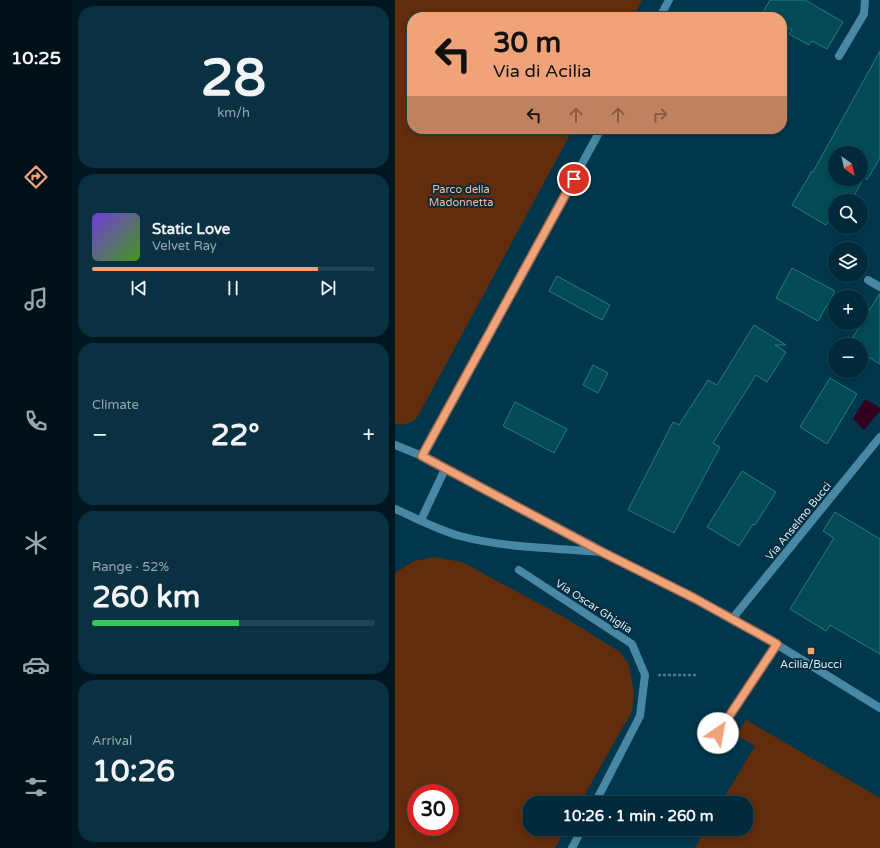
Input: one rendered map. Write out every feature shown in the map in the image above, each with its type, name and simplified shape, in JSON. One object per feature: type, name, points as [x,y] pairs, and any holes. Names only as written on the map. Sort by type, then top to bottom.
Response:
[{"type":"street","points":[[663,12],[669,0]]},
{"type":"street","points":[[839,56],[864,14],[865,0]]},
{"type":"street","points":[[422,456],[598,134]]},
{"type":"street","points":[[868,280],[880,287]]},
{"type":"street","name":"Via Anselmo Bucci","points":[[733,619],[880,437]]},
{"type":"street","points":[[395,444],[422,456],[602,552],[733,619],[777,644],[880,708]]},
{"type":"street","points":[[421,520],[445,469]]},
{"type":"street","points":[[395,509],[457,535],[474,539],[507,544],[602,552]]},
{"type":"street","name":"Via Oscar Ghiglia","points":[[519,570],[632,644],[645,675],[640,716],[599,796]]},
{"type":"street","points":[[718,733],[777,644]]},
{"type":"street","points":[[572,848],[578,836]]},
{"type":"path","points":[[645,675],[697,675]]},
{"type":"green space","name":"Parco della Madonnetta","points":[[395,0],[642,0],[636,12],[407,12],[407,134],[570,134],[418,416],[405,424],[395,424]]},
{"type":"green space","points":[[435,557],[462,562],[562,616],[620,652],[629,665],[634,695],[632,711],[584,796],[523,796],[523,836],[562,836],[555,848],[395,848],[395,573],[414,561]]},
{"type":"green space","points":[[746,720],[880,798],[880,848],[695,848],[702,836],[753,836],[753,796],[725,796],[755,746],[736,735]]},
{"type":"shaded area","points":[[865,399],[880,408],[880,411],[864,430],[853,419]]},
{"type":"building","points":[[770,0],[805,0],[843,22],[827,49],[812,41],[809,45],[789,34],[792,30],[787,27],[787,12],[763,12]]},
{"type":"building","points":[[880,51],[880,158],[868,178],[868,146],[828,146],[828,186],[859,186],[855,194],[828,194],[828,222],[826,225],[792,205],[812,171],[813,172]]},
{"type":"building","points":[[792,268],[833,290],[828,290],[828,303],[818,321],[776,298]]},
{"type":"building","points":[[557,276],[610,305],[602,320],[549,291]]},
{"type":"building","points":[[880,293],[880,364],[868,357],[868,338],[852,338],[857,330],[868,330],[868,312]]},
{"type":"building","points":[[754,325],[786,345],[775,345],[786,352],[767,382],[756,375],[713,443],[720,447],[674,533],[628,510],[673,422],[679,425],[708,380],[717,385]]},
{"type":"building","points":[[593,365],[608,373],[598,393],[583,385]]},
{"type":"building","points":[[830,378],[857,394],[827,444],[800,427]]},
{"type":"building","points":[[515,402],[567,429],[554,453],[503,426]]},
{"type":"building","points":[[742,471],[776,492],[755,525],[753,524],[739,546],[707,527]]},
{"type":"building","points":[[835,512],[880,539],[880,654],[830,625],[826,631],[790,609],[834,538],[823,531]]},
{"type":"place","name":"Acilia/Bucci","points":[[811,651]]},
{"type":"route","points":[[574,179],[422,456],[602,552],[694,598],[777,644],[718,733]]}]
